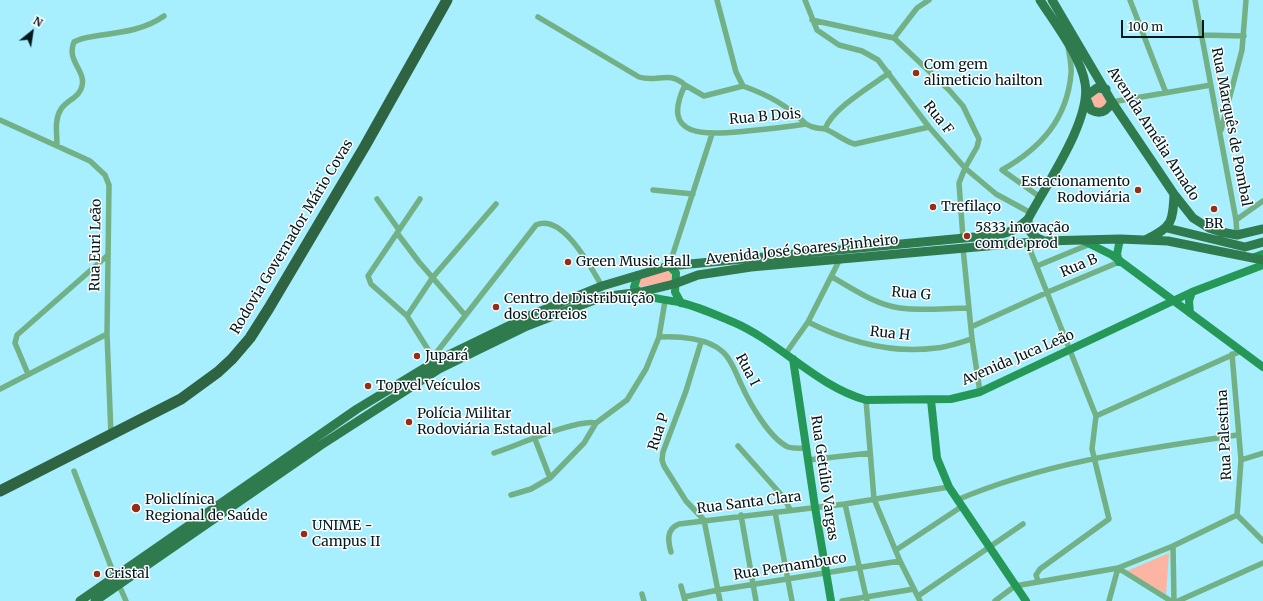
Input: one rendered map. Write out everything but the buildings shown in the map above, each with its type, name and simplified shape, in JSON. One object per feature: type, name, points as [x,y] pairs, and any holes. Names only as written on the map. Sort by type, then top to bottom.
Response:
[{"type":"highway","name":"Rodovia Governador Mário Covas","points":[[0,491],[181,399],[218,372],[232,359],[250,338],[270,308],[447,0]]},
{"type":"main road","name":"Avenida Amélia Amado","points":[[1029,216],[1073,136],[1082,114],[1086,97],[1083,73],[1068,44],[1040,0]]},
{"type":"main road","name":"Avenida Amélia Amado","points":[[1052,0],[1106,89],[1112,102],[1174,194],[1193,218],[1200,224],[1221,232],[1237,234],[1263,229]]},
{"type":"main road","points":[[1106,89],[1097,88],[1086,97],[1091,110],[1099,113],[1107,110],[1112,102]]},
{"type":"main road","points":[[1145,239],[1167,228],[1171,219],[1174,194]]},
{"type":"main road","points":[[1029,216],[1028,227],[1031,234],[1044,241]]},
{"type":"main road","name":"Avenida José Soares Pinheiro","points":[[95,601],[117,581],[357,409],[434,359],[523,318],[602,286],[669,266],[1008,233],[1019,228],[1029,216]]},
{"type":"main road","points":[[1167,228],[1245,247],[1263,242]]},
{"type":"main road","points":[[1119,262],[1117,254],[1120,239]]},
{"type":"main road","name":"Avenida José Soares Pinheiro","points":[[80,601],[117,581],[439,369],[527,326],[602,297],[641,292],[674,284],[698,275],[743,268],[1044,241],[1086,242],[1120,239],[1145,239],[1188,244],[1263,260]]},
{"type":"main road","points":[[1086,242],[1103,250],[1263,367]]},
{"type":"main road","points":[[1252,258],[1263,254]]},
{"type":"main road","name":"Avenida Juca Leão","points":[[641,292],[665,301],[681,303],[734,322],[754,332],[846,393],[866,400],[950,399],[980,392],[1070,351],[1192,292],[1259,267],[1258,263],[1252,258]]},
{"type":"main road","points":[[669,266],[676,273],[674,284],[676,296],[681,303]]},
{"type":"main road","points":[[638,275],[634,287],[641,292]]},
{"type":"main road","points":[[1190,313],[1189,301],[1192,292]]},
{"type":"main road","name":"Rua Getúlio Vargas","points":[[793,359],[825,573],[831,601]]},
{"type":"main road","points":[[931,400],[937,458],[949,487],[959,504],[1026,601]]},
{"type":"street","points":[[717,0],[736,72],[743,86]]},
{"type":"street","name":"Rua F","points":[[805,0],[817,30],[839,45],[870,54],[889,73],[929,127],[965,168],[996,194],[1029,216]]},
{"type":"street","points":[[894,38],[917,8],[929,0]]},
{"type":"street","points":[[1130,0],[1166,93]]},
{"type":"street","name":"Rua Marquês de Pombal","points":[[1195,0],[1236,220],[1237,234]]},
{"type":"street","points":[[1220,132],[1235,78],[1244,36],[1246,0]]},
{"type":"street","points":[[57,145],[58,116],[62,108],[76,96],[83,85],[72,55],[74,42],[85,38],[132,30],[151,24],[164,16]]},
{"type":"street","points":[[538,17],[640,77],[652,79],[670,76],[704,96],[743,86],[778,101],[792,110],[806,124]]},
{"type":"street","points":[[812,20],[894,38],[953,93],[970,117],[979,141],[959,183],[963,238]]},
{"type":"street","points":[[1201,35],[1244,36]]},
{"type":"street","points":[[1040,197],[1002,170],[1038,146],[1065,106],[1071,72],[1068,44]]},
{"type":"street","points":[[824,129],[827,122],[842,108],[889,73]]},
{"type":"street","name":"Rua B Dois","points":[[686,85],[678,99],[678,109],[682,121],[692,130],[712,134],[806,124],[815,129],[824,129],[845,141],[855,144],[929,127]]},
{"type":"street","points":[[1112,102],[1210,85]]},
{"type":"street","name":"Rua Euri Leão","points":[[0,120],[90,161],[105,175],[110,185],[107,334],[111,435]]},
{"type":"street","points":[[669,266],[712,134]]},
{"type":"street","points":[[654,190],[692,194]]},
{"type":"street","points":[[377,199],[419,262],[465,315]]},
{"type":"street","points":[[420,199],[368,276],[368,280],[407,316],[434,359],[465,315],[536,225],[542,222],[550,224],[575,242],[602,286]]},
{"type":"street","points":[[1236,220],[1263,201]]},
{"type":"street","points":[[407,316],[433,277],[496,204]]},
{"type":"street","points":[[1027,242],[1096,416],[1092,449],[1109,519],[1040,569],[1036,575],[1038,581]]},
{"type":"street","name":"Avenida José Soares Pinheiro","points":[[1037,266],[1086,242]]},
{"type":"street","points":[[963,248],[972,339],[980,392]]},
{"type":"street","points":[[28,374],[15,344],[17,335],[108,255]]},
{"type":"street","points":[[786,353],[808,322],[840,259]]},
{"type":"street","name":"Rua B","points":[[1048,292],[1119,262]]},
{"type":"street","name":"Rua G","points":[[832,277],[877,301],[895,307],[969,308]]},
{"type":"street","points":[[971,327],[1048,292]]},
{"type":"street","points":[[511,495],[531,489],[550,478],[584,443],[596,423],[619,408],[632,394],[659,337],[665,301]]},
{"type":"street","name":"Rua H","points":[[808,322],[852,342],[895,349],[937,348],[972,339]]},
{"type":"street","points":[[0,389],[107,334]]},
{"type":"street","name":"Rua I","points":[[659,337],[682,337],[717,347],[729,358],[743,389],[774,436],[793,448],[806,448]]},
{"type":"street","name":"Rua P","points":[[701,342],[686,391],[663,452],[662,460],[686,500],[704,520]]},
{"type":"street","points":[[1096,416],[1241,351]]},
{"type":"street","name":"Rua Palestina","points":[[1232,354],[1241,460],[1237,515]]},
{"type":"street","points":[[866,400],[874,499],[900,561],[919,599],[1023,524]]},
{"type":"street","points":[[494,453],[562,429],[588,422],[596,423]]},
{"type":"street","points":[[896,550],[959,504],[1002,482],[1094,459],[1162,446],[1238,435]]},
{"type":"street","points":[[535,439],[550,478]]},
{"type":"street","points":[[738,446],[785,499],[790,510]]},
{"type":"street","points":[[808,460],[870,453]]},
{"type":"street","points":[[1241,460],[1263,453]]},
{"type":"street","points":[[74,471],[126,601]]},
{"type":"street","name":"Rua Santa Clara","points":[[671,552],[669,538],[674,526],[741,515],[845,504],[949,487]]},
{"type":"street","points":[[845,504],[866,599]]},
{"type":"street","points":[[775,512],[792,601]]},
{"type":"street","points":[[741,515],[756,601]]},
{"type":"street","points":[[996,601],[1015,586],[1118,568],[1173,546],[1237,515],[1263,541]]},
{"type":"street","points":[[704,520],[720,601]]},
{"type":"street","points":[[1172,601],[1173,546]]},
{"type":"street","name":"Rua Pernambuco","points":[[684,599],[718,590],[900,561]]},
{"type":"street","points":[[1178,601],[1263,564]]},
{"type":"street","points":[[1108,601],[1118,568]]},
{"type":"street","points":[[1118,568],[1172,601]]},
{"type":"street","points":[[681,586],[684,599]]},
{"type":"street","points":[[842,601],[866,599],[914,589]]},
{"type":"street","points":[[642,594],[644,601]]},
{"type":"shaded area","points":[[1101,92],[1107,102],[1104,107],[1096,110],[1089,98],[1092,93]]},
{"type":"shaded area","points":[[666,270],[671,274],[671,281],[639,287],[639,278]]},
{"type":"shaded area","points":[[1169,553],[1166,595],[1127,571]]},
{"type":"place","name":"Com gem alimeticio hailton","points":[[916,73]]},
{"type":"place","name":"Estacionamento Rodoviária","points":[[1138,190]]},
{"type":"place","name":"Trefilaço","points":[[933,207]]},
{"type":"place","name":"BR","points":[[1214,209]]},
{"type":"place","name":"5833 inovação com de prod","points":[[967,236]]},
{"type":"place","name":"Green Music Hall","points":[[568,262]]},
{"type":"place","name":"Centro de Distribuição dos Correios","points":[[496,307]]},
{"type":"place","name":"Jupará","points":[[417,356]]},
{"type":"place","name":"Topvel Veículos","points":[[368,386]]},
{"type":"place","name":"Polícia Militar Rodoviária Estadual","points":[[409,422]]},
{"type":"place","name":"Policlínica Regional de Saúde","points":[[136,508]]},
{"type":"place","name":"UNIME - Campus II","points":[[304,534]]},
{"type":"place","name":"Cristal","points":[[97,574]]}]
